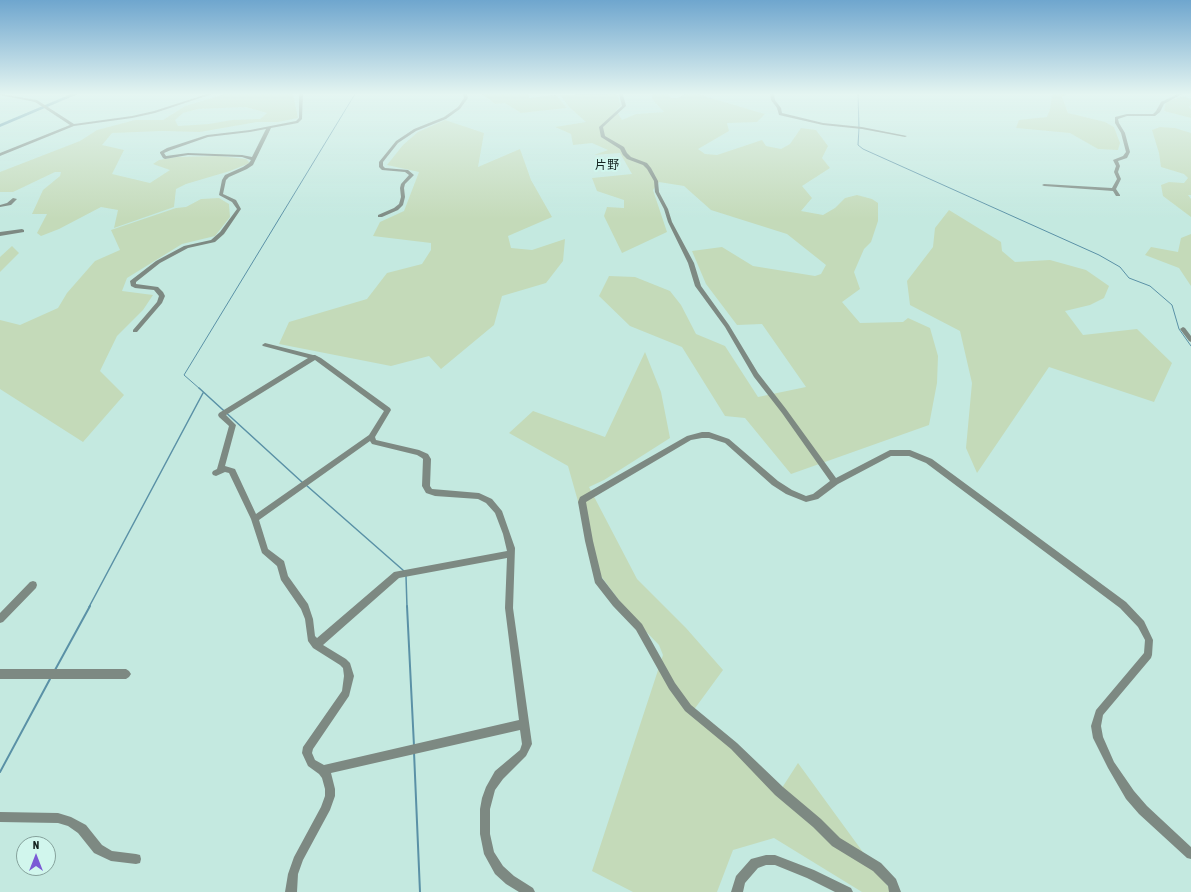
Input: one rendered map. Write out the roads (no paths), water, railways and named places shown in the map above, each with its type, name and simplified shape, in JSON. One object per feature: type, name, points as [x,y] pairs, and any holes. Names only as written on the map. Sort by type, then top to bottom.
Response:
[{"type":"street","points":[[0,155],[47,136]]},
{"type":"street","points":[[211,136],[169,149],[162,153],[165,158],[188,154],[242,156],[253,159]]},
{"type":"street","points":[[135,331],[160,302],[162,296],[156,288],[135,286],[133,285],[133,281],[158,262],[186,247],[211,242],[221,235],[239,209],[234,201],[221,195],[224,180],[227,176],[248,167],[251,164],[265,136]]},
{"type":"street","points":[[380,216],[396,209],[401,204],[403,197],[403,184],[412,175],[406,171],[384,169],[381,162],[395,144],[407,136]]},
{"type":"street","points":[[603,136],[622,148],[629,158],[645,164],[649,168],[656,181],[657,192],[666,209],[670,222],[691,263],[698,286],[727,326],[756,375],[835,482]]},
{"type":"street","points":[[1114,190],[1119,179],[1116,172],[1118,166],[1115,160],[1125,157],[1128,152],[1123,136]]},
{"type":"street","points":[[1044,185],[1114,190],[1118,195]]},
{"type":"street","points":[[0,206],[9,204],[15,199]]},
{"type":"street","points":[[0,234],[22,231]]},
{"type":"street","points":[[1183,329],[1191,340]]},
{"type":"street","points":[[255,519],[371,437],[388,410],[315,357],[265,346]]},
{"type":"street","points":[[291,892],[293,874],[299,857],[328,803],[330,789],[329,781],[323,770],[311,763],[307,753],[308,747],[346,693],[349,676],[343,662],[316,645],[311,638],[309,619],[305,607],[284,577],[281,564],[265,550],[255,519],[232,471],[228,469],[219,471],[233,425],[221,415],[315,357]]},
{"type":"street","points":[[895,892],[892,883],[878,867],[836,842],[817,822],[779,791],[734,746],[688,708],[672,686],[640,627],[616,604],[598,580],[589,541],[582,502],[583,499],[683,442],[702,435],[727,440],[775,483],[788,492],[801,498],[811,499],[815,497],[835,482],[890,453],[905,452],[922,458],[983,500],[1134,615],[1141,624],[1149,644],[1148,655],[1099,713],[1096,726],[1098,738],[1111,765],[1130,795],[1143,810],[1191,854]]},
{"type":"street","points":[[371,437],[374,442],[419,453],[425,456],[427,459],[426,486],[429,491],[435,493],[479,496],[492,504],[501,517],[507,534],[510,554],[508,595],[509,608],[527,738],[526,749],[499,775],[491,787],[486,804],[485,829],[489,854],[499,870],[510,880],[529,892]]},
{"type":"street","points":[[316,645],[393,578],[406,573],[510,554]]},
{"type":"street","points":[[0,619],[33,585]]},
{"type":"street","points":[[0,674],[126,674]]},
{"type":"street","points":[[323,770],[524,724]]},
{"type":"street","points":[[0,817],[58,818],[71,822],[82,829],[98,849],[111,856],[136,859]]},
{"type":"street","points":[[737,892],[740,880],[756,864],[766,860],[775,860],[810,874],[847,892]]},
{"type":"waterway","points":[[200,389],[184,375],[330,136]]},
{"type":"waterway","points":[[859,136],[858,145],[863,149],[1099,255],[1120,267],[1129,278],[1150,286],[1172,305],[1179,329],[1191,346]]},
{"type":"waterway","points":[[199,388],[303,483]]},
{"type":"waterway","points":[[89,607],[203,393]]},
{"type":"waterway","points":[[306,485],[404,571]]},
{"type":"waterway","points":[[406,576],[407,607]]},
{"type":"waterway","points":[[55,670],[90,606]]},
{"type":"waterway","points":[[407,606],[414,746]]},
{"type":"waterway","points":[[0,772],[50,679]]},
{"type":"waterway","points":[[414,752],[420,892]]},
{"type":"district","name":"片野","points":[[607,165]]}]
